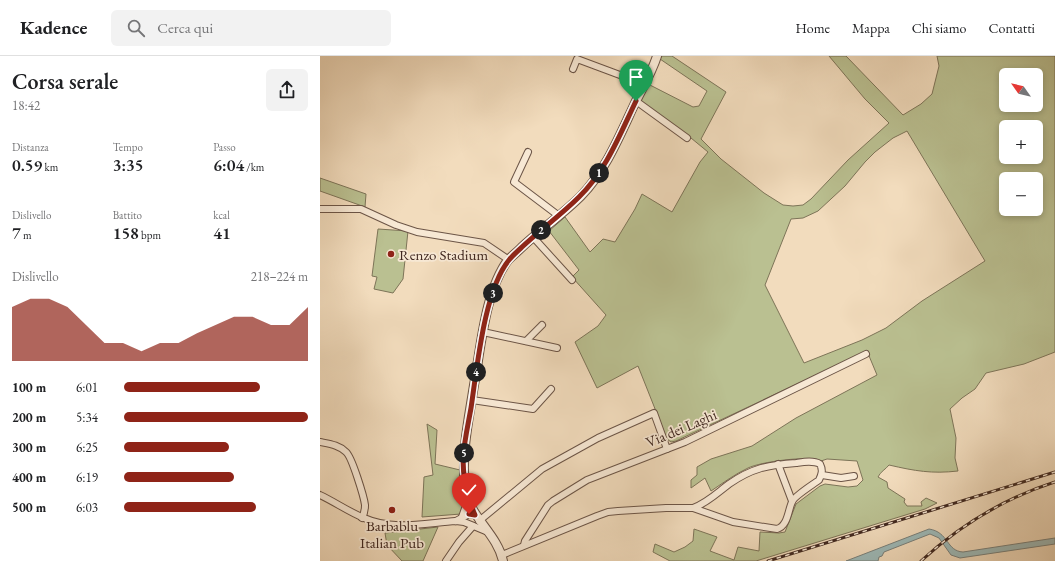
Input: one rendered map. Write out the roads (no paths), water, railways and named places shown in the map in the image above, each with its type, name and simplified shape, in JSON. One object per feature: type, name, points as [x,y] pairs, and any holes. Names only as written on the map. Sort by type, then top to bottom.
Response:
[{"type":"street","points":[[476,520],[465,488],[463,459],[483,332],[492,295],[499,276],[509,260],[533,237],[581,196],[596,178],[617,141],[657,56]]},
{"type":"street","points":[[573,69],[577,59],[644,84]]},
{"type":"street","points":[[636,101],[687,138]]},
{"type":"street","points":[[528,152],[514,182],[559,216]]},
{"type":"street","points":[[320,209],[361,209],[396,225],[417,232],[484,243],[509,260]]},
{"type":"street","points":[[533,237],[572,280]]},
{"type":"street","points":[[526,341],[542,325]]},
{"type":"street","points":[[483,332],[557,348]]},
{"type":"street","name":"Via dei Laghi","points":[[524,545],[525,541],[548,506],[553,501],[587,480],[685,442],[866,354]]},
{"type":"street","points":[[472,400],[533,409],[551,389]]},
{"type":"street","points":[[446,561],[476,520],[542,470],[598,438],[654,413],[667,449]]},
{"type":"street","points":[[320,442],[339,446],[347,452],[351,459],[365,504],[362,518]]},
{"type":"street","points":[[461,520],[469,514],[476,520],[488,532],[496,544],[502,558],[524,545],[608,512],[666,508],[693,508],[733,522],[778,529],[784,524],[792,500],[819,480],[822,475],[822,468],[817,462],[778,464],[752,470],[732,482],[706,502],[693,508]]},
{"type":"street","points":[[778,464],[792,500]]},
{"type":"street","points":[[822,475],[841,478],[854,476]]},
{"type":"street","points":[[320,495],[362,518],[390,525],[404,526],[461,520],[476,520]]},
{"type":"street","points":[[461,520],[468,500]]},
{"type":"water","points":[[929,529],[936,531],[944,537],[957,551],[963,552],[1055,538],[1055,544],[960,558],[951,555],[939,538],[930,534],[884,552],[882,556],[879,557],[878,561],[846,561]]},
{"type":"railway","points":[[768,561],[1055,472]]},
{"type":"railway","points":[[921,561],[951,536],[984,514],[1018,496],[1055,482]]},
{"type":"place","name":"Renzo Stadium","points":[[391,254]]},
{"type":"place","name":"Barbablu Italian Pub","points":[[392,510]]}]
